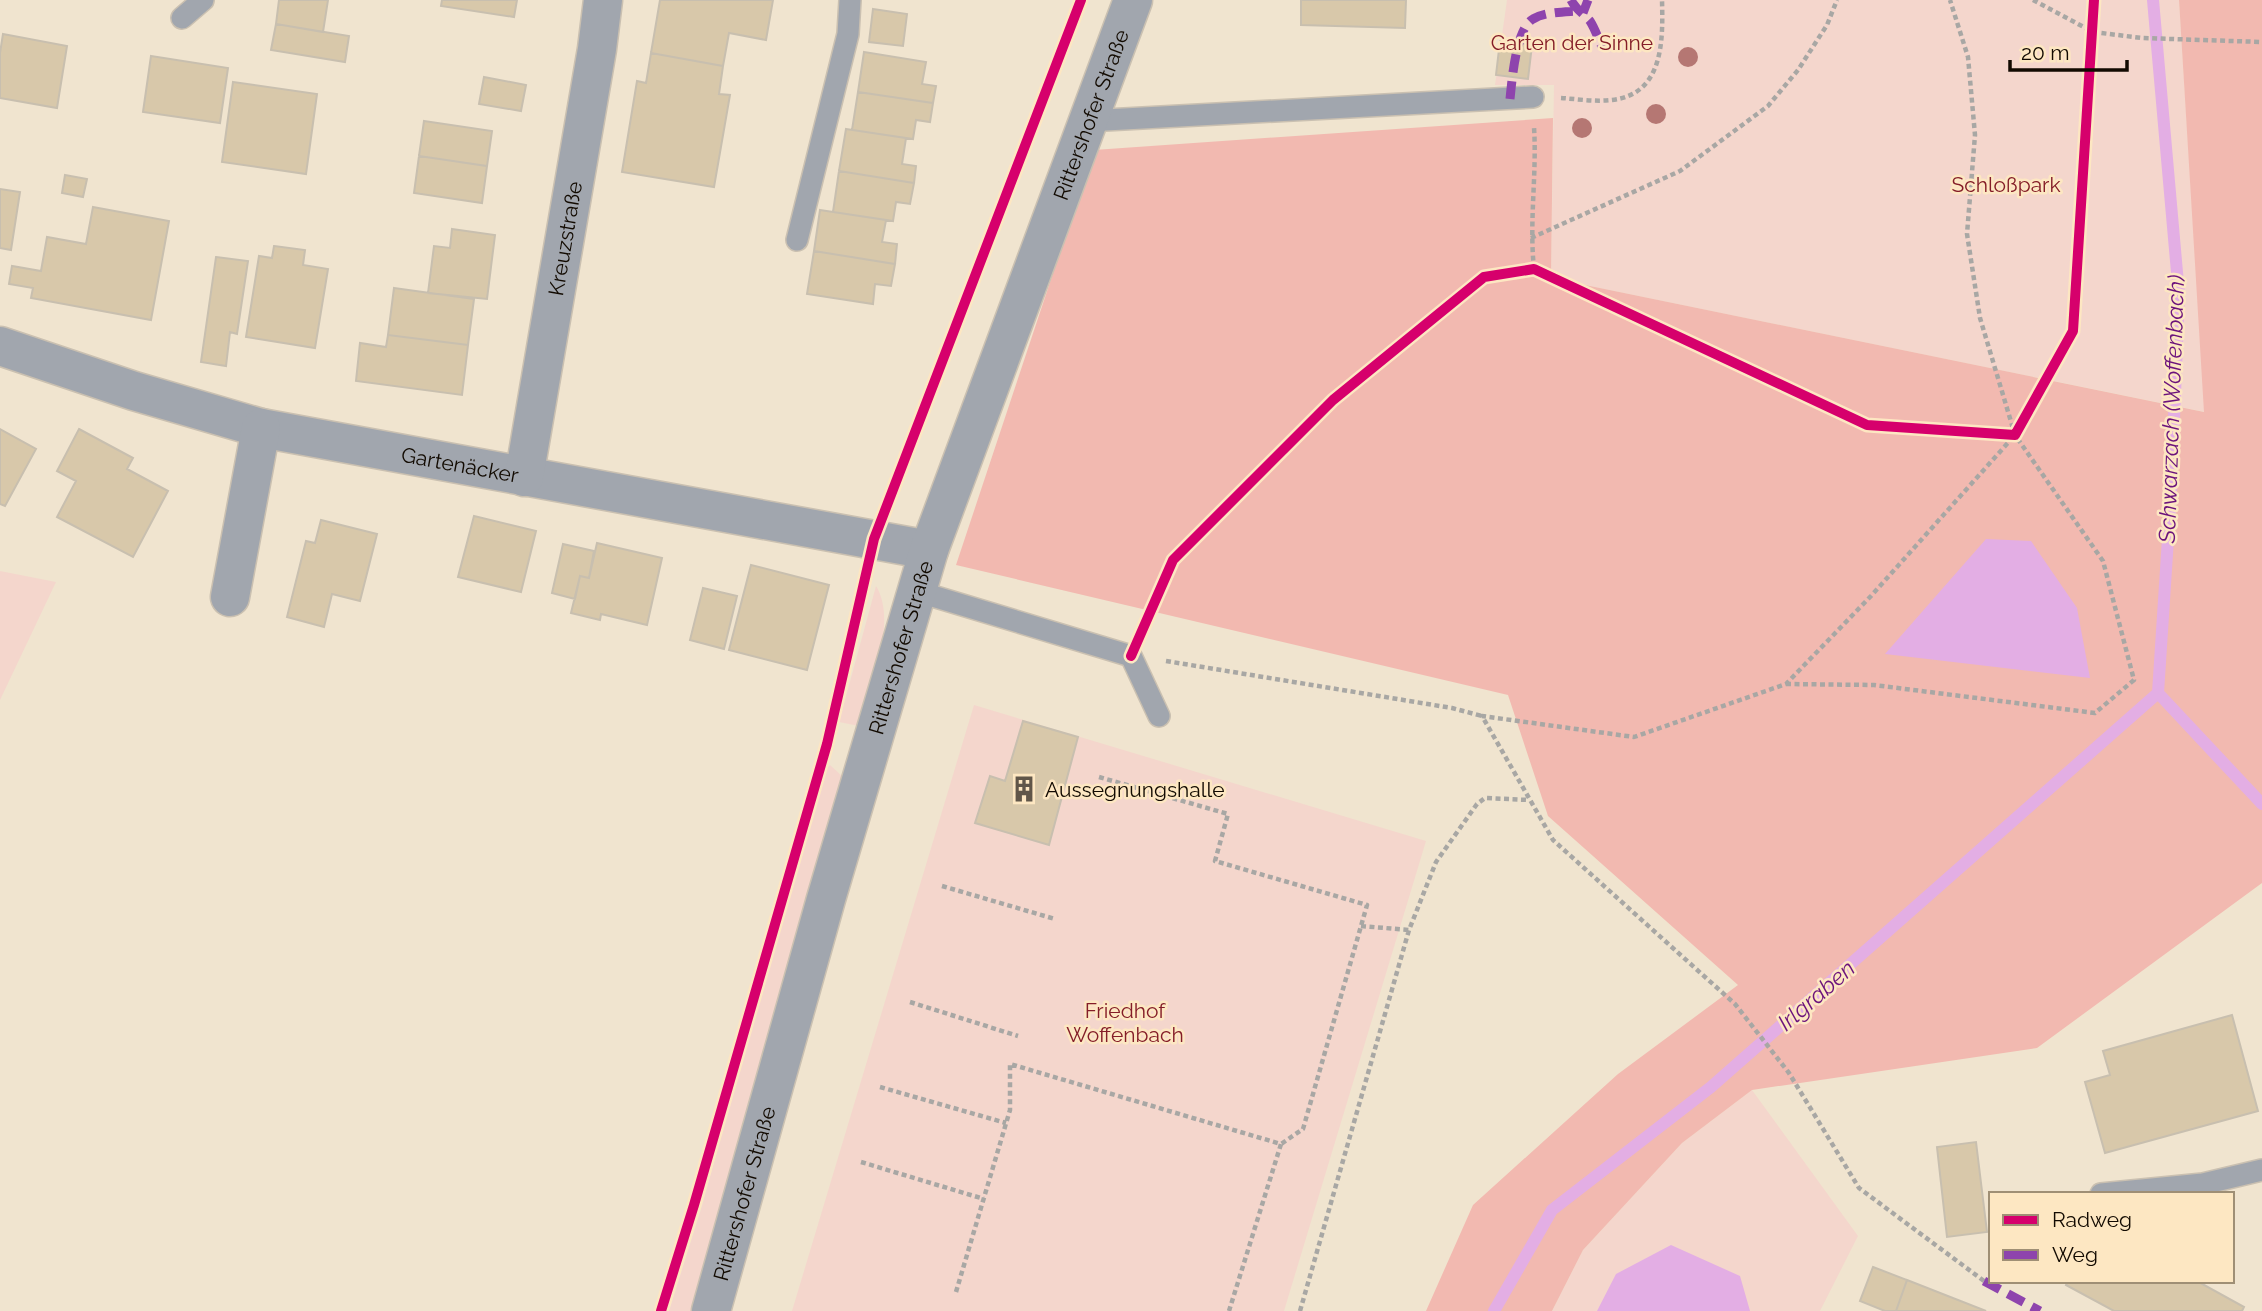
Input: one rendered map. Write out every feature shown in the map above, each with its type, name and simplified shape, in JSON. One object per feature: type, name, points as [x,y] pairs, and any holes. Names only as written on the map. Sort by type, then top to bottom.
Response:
[{"type":"street","name":"Kreuzstraße","points":[[524,477],[596,61],[603,0]]},
{"type":"street","name":"Rittershofer Straße","points":[[711,1311],[826,899],[929,550],[1133,0]]},
{"type":"street","name":"Gartenäcker","points":[[0,346],[134,391],[261,428],[929,550]]},
{"type":"street","points":[[230,597],[261,428]]},
{"type":"lane","points":[[181,18],[203,0]]},
{"type":"lane","points":[[797,240],[848,34],[850,0]]},
{"type":"lane","points":[[1087,121],[1533,97]]},
{"type":"lane","points":[[916,591],[1131,656],[1159,716]]},
{"type":"lane","points":[[2121,1192],[2203,1184],[2262,1170]]},
{"type":"path","points":[[1534,269],[1531,238],[1536,150],[1533,97],[1610,100],[1635,92],[1653,74],[1660,56],[1663,34],[1662,0]]},
{"type":"path","points":[[1531,238],[1680,171],[1768,106],[1798,70],[1827,25],[1837,0]]},
{"type":"path","points":[[1131,656],[1452,708],[1482,716],[1634,737],[1786,684],[1874,685],[2095,713],[2134,680],[2103,561],[2015,435],[1980,318],[1967,234],[1975,135],[1968,57],[1950,0]]},
{"type":"path","points":[[2033,0],[2093,32],[2142,38],[2262,42]]},
{"type":"path","points":[[1786,684],[1871,596],[2015,435]]},
{"type":"path","points":[[1482,716],[1553,840],[1735,1004],[1788,1073],[1859,1188],[1984,1280]]},
{"type":"path","points":[[1099,777],[1228,814],[1215,861],[1367,905],[1303,1129],[1281,1144],[1229,1311]]},
{"type":"path","points":[[1300,1311],[1409,930],[1436,862],[1477,804],[1485,798],[1530,800]]},
{"type":"path","points":[[942,886],[1055,919]]},
{"type":"path","points":[[1361,926],[1409,930]]},
{"type":"path","points":[[910,1002],[1018,1036]]},
{"type":"path","points":[[956,1292],[1010,1110],[1010,1064],[1281,1144]]},
{"type":"path","points":[[880,1087],[1006,1123]]},
{"type":"path","points":[[861,1162],[984,1199]]},
{"type":"green space","name":"Schloßpark","points":[[1507,0],[2179,0],[2205,412],[1551,278],[1554,85],[1495,85]]},
{"type":"green space","points":[[0,571],[56,582],[0,700]]},
{"type":"green space","points":[[876,586],[882,601],[883,636],[859,726],[839,722]]},
{"type":"green space","name":"Friedhof Woffenbach","points":[[974,705],[1426,841],[1284,1311],[792,1311]]},
{"type":"green space","points":[[830,765],[843,777],[693,1311],[669,1311],[702,1206],[821,774]]},
{"type":"green space","points":[[1752,1090],[1858,1236],[1820,1311],[1552,1311],[1583,1250],[1682,1143]]},
{"type":"shaded area","points":[[2179,0],[2262,0],[2262,883],[2037,1048],[1752,1090],[1682,1143],[1583,1250],[1552,1311],[1426,1311],[1473,1205],[1618,1074],[1738,985],[1548,816],[1508,695],[956,565],[1094,150],[1553,118],[1551,278],[2204,412]]},
{"type":"shaded area","points":[[1986,539],[2031,541],[2077,608],[2090,678],[1885,654]]},
{"type":"shaded area","points":[[1671,1245],[1740,1276],[1750,1311],[1597,1311],[1616,1274]]},
{"type":"building","points":[[279,0],[328,0],[323,32],[276,24]]},
{"type":"building","points":[[442,0],[517,0],[514,17],[441,6]]},
{"type":"building","points":[[660,0],[773,0],[766,40],[729,33],[723,66],[651,53]]},
{"type":"building","points":[[1301,0],[1406,0],[1405,28],[1301,25]]},
{"type":"building","points":[[873,9],[907,14],[903,46],[869,42]]},
{"type":"building","points":[[276,24],[349,36],[345,62],[271,50]]},
{"type":"building","points":[[3,34],[67,46],[57,108],[0,98],[0,53]]},
{"type":"building","points":[[1500,41],[1532,45],[1528,79],[1496,75]]},
{"type":"building","points":[[864,52],[926,62],[922,84],[936,86],[933,103],[858,92]]},
{"type":"building","points":[[651,53],[723,66],[719,94],[730,95],[714,187],[622,172],[637,81],[646,83]]},
{"type":"building","points":[[151,56],[228,68],[220,123],[143,112]]},
{"type":"building","points":[[484,77],[526,85],[521,111],[479,104]]},
{"type":"building","points":[[233,82],[317,94],[306,174],[222,162]]},
{"type":"building","points":[[858,92],[933,103],[930,122],[916,120],[913,139],[852,130]]},
{"type":"building","points":[[424,121],[492,131],[487,166],[419,156]]},
{"type":"building","points":[[846,129],[906,138],[902,164],[916,166],[914,183],[839,171]]},
{"type":"building","points":[[419,156],[487,166],[482,203],[414,193]]},
{"type":"building","points":[[839,171],[914,183],[910,204],[896,202],[893,221],[833,212]]},
{"type":"building","points":[[65,175],[87,179],[83,197],[62,193]]},
{"type":"building","points":[[0,189],[20,192],[11,250],[0,248]]},
{"type":"building","points":[[93,207],[169,221],[151,320],[31,298],[33,288],[9,284],[12,266],[41,271],[47,237],[86,244]]},
{"type":"building","points":[[820,210],[886,220],[882,242],[897,244],[895,264],[814,251]]},
{"type":"building","points":[[452,229],[495,235],[487,299],[428,293],[434,246],[450,248]]},
{"type":"building","points":[[274,246],[305,250],[303,265],[328,269],[315,348],[246,337],[259,256],[272,258]]},
{"type":"building","points":[[814,251],[895,264],[891,286],[875,284],[873,304],[807,294]]},
{"type":"building","points":[[216,257],[248,261],[237,334],[230,332],[226,366],[201,362]]},
{"type":"building","points":[[394,288],[474,299],[468,345],[388,335]]},
{"type":"building","points":[[388,335],[468,345],[462,395],[356,381],[360,343],[386,347]]},
{"type":"building","points":[[0,429],[36,449],[5,506],[0,504]]},
{"type":"building","points":[[79,429],[133,458],[127,469],[168,491],[133,557],[57,517],[76,481],[57,471]]},
{"type":"building","points":[[474,516],[536,531],[521,592],[458,577]]},
{"type":"building","points":[[321,520],[377,534],[360,601],[332,594],[324,627],[287,617],[306,541],[315,543]]},
{"type":"building","points":[[597,543],[662,558],[647,625],[601,614],[600,620],[571,613],[580,576],[589,578]]},
{"type":"building","points":[[563,544],[594,551],[589,578],[580,576],[575,599],[552,593]]},
{"type":"building","points":[[751,565],[829,585],[807,670],[729,650]]},
{"type":"building","points":[[703,588],[737,596],[724,649],[690,640]]},
{"type":"building","name":"Aussegnungshalle","points":[[1023,721],[1078,737],[1049,845],[975,823],[990,776],[1005,781]]},
{"type":"building","points":[[2232,1015],[2258,1111],[2105,1153],[2085,1082],[2110,1075],[2103,1051]]},
{"type":"building","points":[[1976,1142],[1987,1232],[1947,1237],[1937,1147]]},
{"type":"building","points":[[1873,1267],[1907,1280],[1896,1311],[1885,1311],[1860,1301]]},
{"type":"building","points":[[1907,1280],[1986,1311],[1896,1311]]},
{"type":"building","points":[[2201,1283],[2244,1307],[2242,1311],[2114,1311],[2066,1285]]},
{"type":"waterway","name":"Schwarzach (Woffenbach)","points":[[2153,0],[2179,295],[2171,492],[2158,693]]},
{"type":"waterway","points":[[2158,693],[2262,804]]},
{"type":"waterway","name":"Irlgraben","points":[[1494,1311],[1552,1210],[1711,1087],[2158,693]]},
{"type":"marked path","points":[[1571,0],[1590,21],[1602,47]]},
{"type":"marked path","points":[[1583,13],[1588,0]]},
{"type":"marked path","points":[[1510,99],[1516,55],[1527,24],[1543,15],[1577,11]]},
{"type":"marked path","points":[[1984,1281],[2040,1311]]},
{"type":"cycle path","points":[[661,1311],[827,744],[874,539],[1081,0]]},
{"type":"cycle path","points":[[1131,656],[1173,560],[1333,400],[1484,277],[1534,269],[1867,425],[2015,435],[2073,331],[2094,0]]},
{"type":"place","name":"Aussegnungshalle","points":[[1024,789]]},
{"type":"park label","name":"Garten der Sinne","points":[[1572,42]]}]
